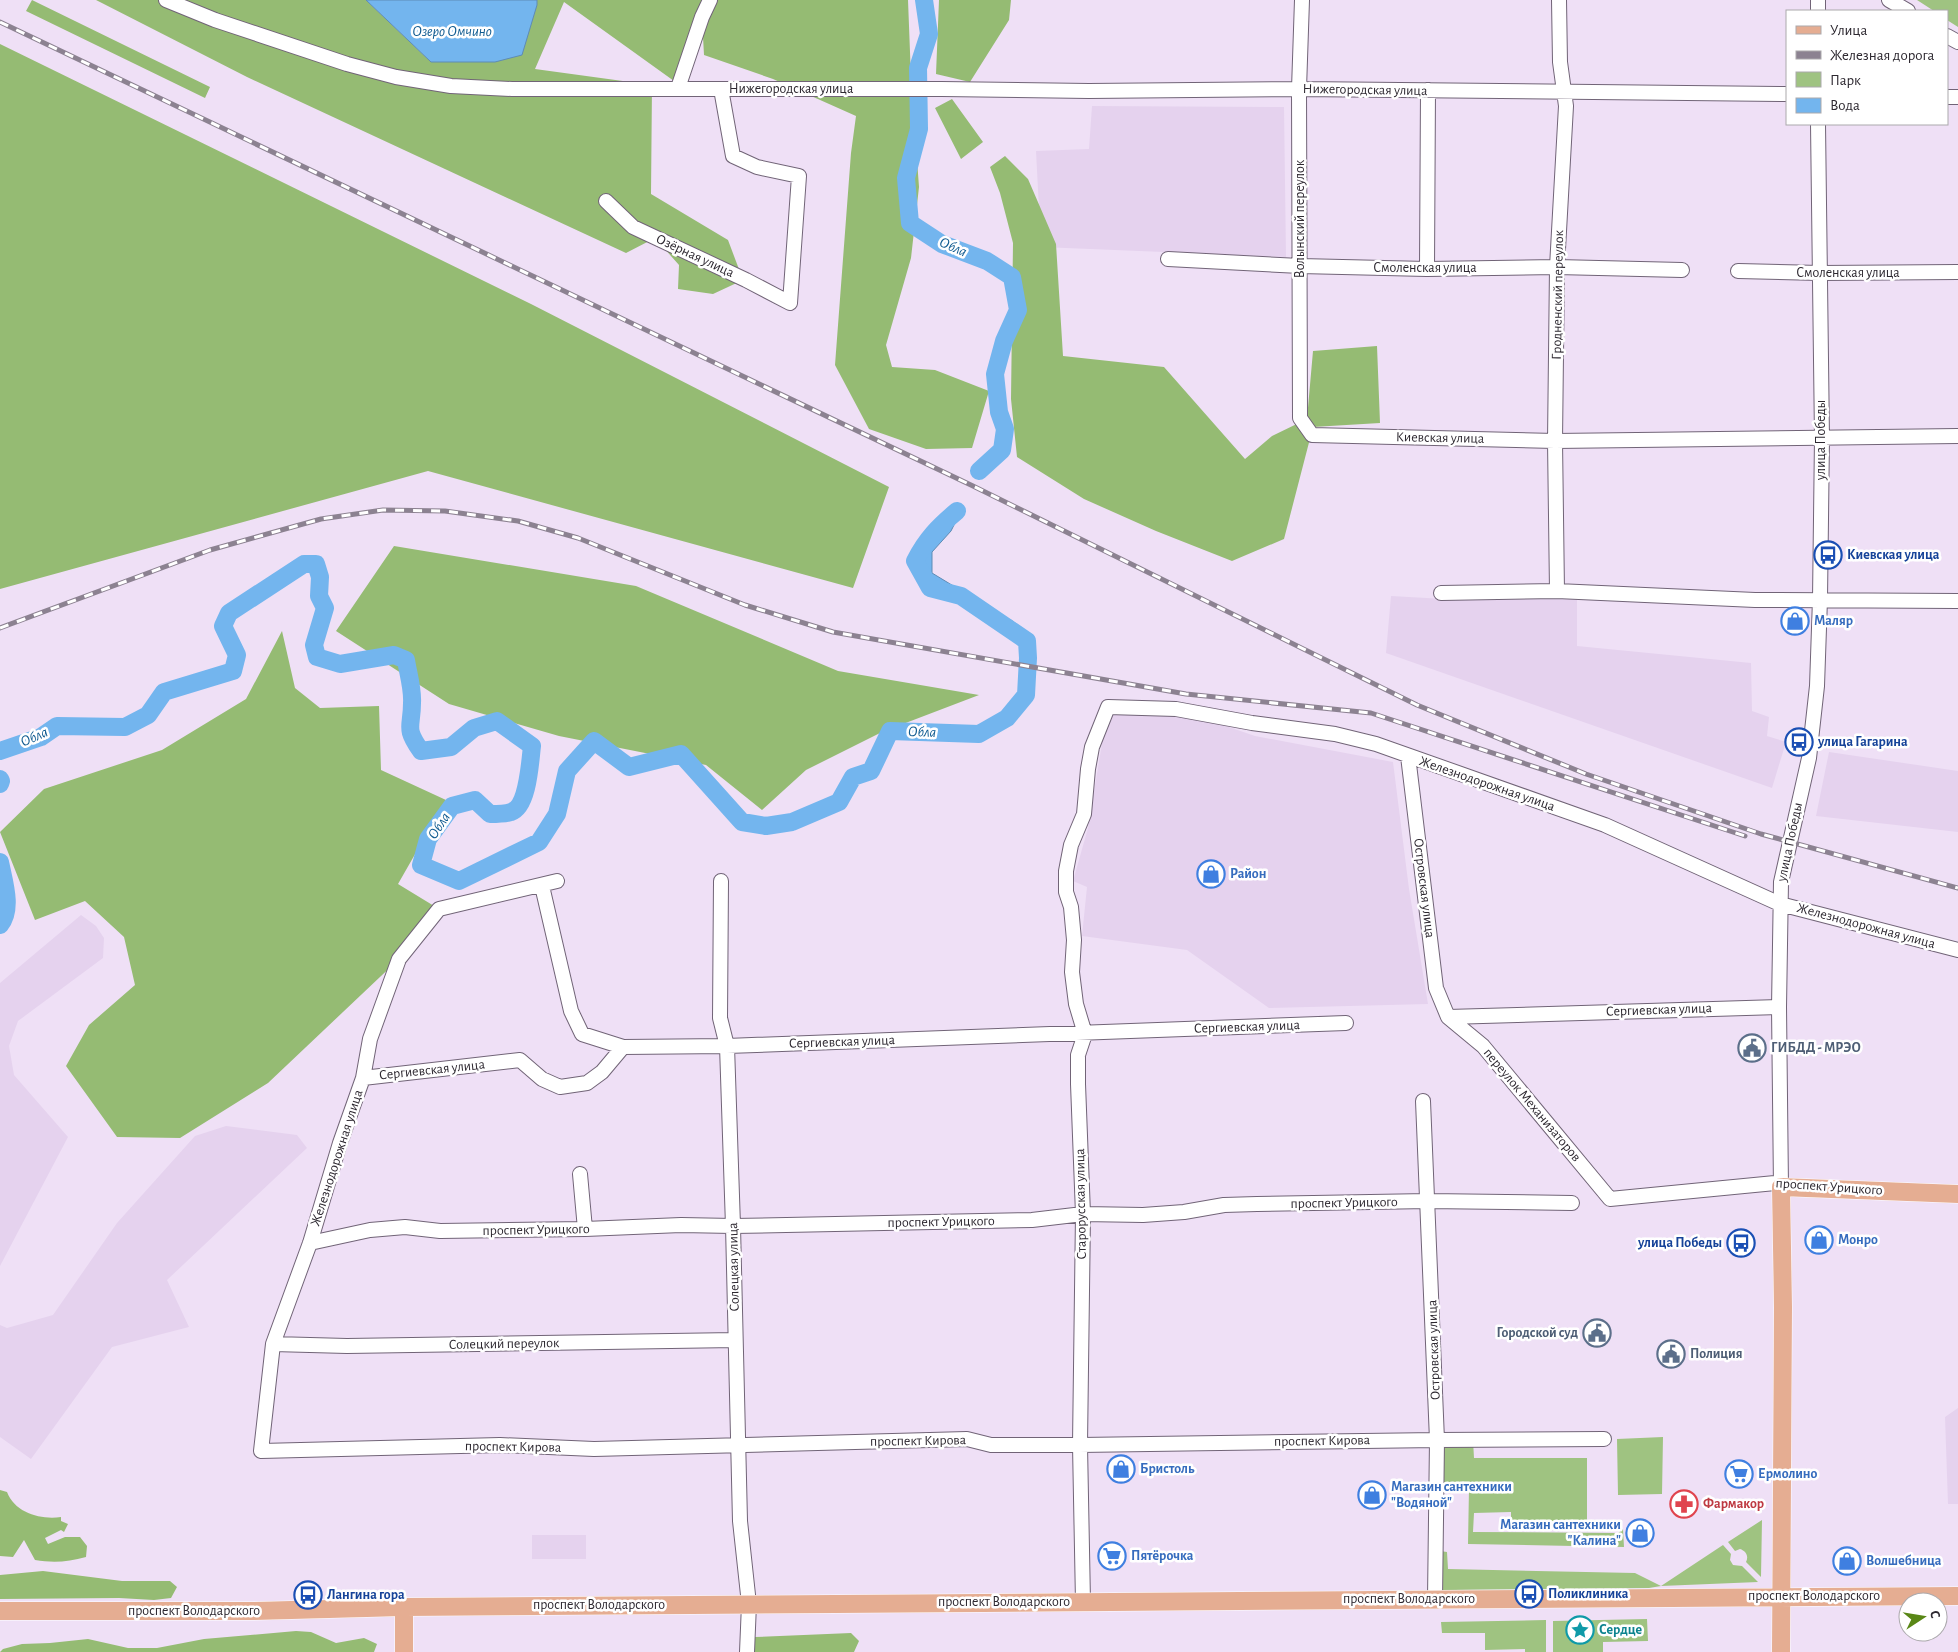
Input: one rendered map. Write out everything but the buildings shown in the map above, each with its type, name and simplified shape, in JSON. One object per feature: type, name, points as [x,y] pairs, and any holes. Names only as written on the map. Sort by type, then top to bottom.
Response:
[{"type":"main road","name":"проспект Урицкого","points":[[1781,1187],[1958,1194]]},
{"type":"main road","name":"улица Победы","points":[[1781,1187],[1783,1307],[1781,1652]]},
{"type":"main road","name":"проспект Володарского","points":[[0,1611],[253,1611],[404,1607],[1958,1596]]},
{"type":"main road","points":[[404,1607],[404,1652]]},
{"type":"street","name":"Нижегородская улица","points":[[166,0],[215,20],[347,64],[396,78],[451,86],[512,89],[678,88],[1089,91],[1299,89],[1786,94]]},
{"type":"street","points":[[678,88],[702,17],[710,0]]},
{"type":"street","name":"Волынский переулок","points":[[1302,0],[1299,89],[1300,418],[1312,435]]},
{"type":"street","name":"Гродненский переулок","points":[[1557,592],[1557,267],[1565,93],[1560,62],[1559,0]]},
{"type":"street","points":[[1889,0],[1906,10]]},
{"type":"street","name":"Озёрная улица","points":[[606,201],[633,227],[746,280],[790,303],[799,176],[757,167],[733,156],[721,89]]},
{"type":"street","points":[[1426,269],[1428,90]]},
{"type":"street","name":"улица Победы","points":[[1781,1187],[1779,1007],[1781,882],[1809,758],[1817,686],[1822,438],[1818,125]]},
{"type":"street","name":"Смоленская улица","points":[[1168,259],[1300,266],[1426,269],[1557,267],[1682,270]]},
{"type":"street","name":"Смоленская улица","points":[[1738,271],[1820,273],[1958,272]]},
{"type":"street","name":"Киевская улица","points":[[1312,435],[1556,441],[1958,436]]},
{"type":"street","points":[[1440,593],[1557,592],[1755,600],[1958,601]]},
{"type":"street","name":"Железнодорожная улица","points":[[1085,1034],[1076,1004],[1072,972],[1074,940],[1071,906],[1066,892],[1066,871],[1071,845],[1084,814],[1092,747],[1108,706],[1176,709],[1252,723],[1335,734],[1376,744],[1605,825],[1780,904],[1958,950]]},
{"type":"street","name":"Островская улица","points":[[1408,756],[1436,988],[1448,1016]]},
{"type":"street","name":"Железнодорожная улица","points":[[261,1451],[272,1344],[310,1244],[340,1143],[363,1078],[370,1039],[399,959],[439,909],[542,886],[556,881]]},
{"type":"street","name":"Солецкая улица","points":[[721,881],[720,1018],[726,1046],[733,1226],[740,1522],[749,1604],[747,1652]]},
{"type":"street","points":[[542,886],[571,1011],[582,1034],[623,1047]]},
{"type":"street","name":"Сергиевская улица","points":[[1448,1016],[1779,1007]]},
{"type":"street","name":"переулок Механизаторов","points":[[1448,1016],[1483,1046],[1610,1200]]},
{"type":"street","name":"Сергиевская улица","points":[[363,1078],[520,1060],[542,1078],[560,1087],[587,1083],[602,1072],[623,1047],[726,1046],[1346,1023]]},
{"type":"street","name":"Старорусская улица","points":[[1083,1602],[1080,1445],[1083,1214],[1078,1055],[1085,1034]]},
{"type":"street","name":"Островская улица","points":[[1423,1101],[1437,1440],[1435,1599]]},
{"type":"street","points":[[580,1174],[585,1229]]},
{"type":"street","name":"проспект Урицкого","points":[[1610,1200],[1775,1183],[1781,1187]]},
{"type":"street","name":"проспект Урицкого","points":[[310,1244],[370,1230],[405,1227],[440,1232],[681,1225],[733,1226],[1032,1220],[1083,1214],[1143,1215],[1184,1212],[1224,1205],[1428,1201],[1572,1203]]},
{"type":"street","name":"Солецкий переулок","points":[[272,1344],[347,1346],[735,1340]]},
{"type":"street","name":"проспект Кирова","points":[[261,1451],[500,1445],[594,1449],[967,1439],[991,1445],[1080,1445],[1604,1439]]},
{"type":"shaded area","points":[[1092,106],[1284,107],[1286,257],[1041,247],[1036,151],[1089,149]]},
{"type":"shaded area","points":[[1391,596],[1462,600],[1577,598],[1577,646],[1751,663],[1752,711],[1769,717],[1767,736],[1786,742],[1772,788],[1386,653]]},
{"type":"shaded area","points":[[1108,707],[1176,709],[1255,736],[1393,762],[1409,889],[1428,1004],[1269,1008],[1187,950],[1082,936],[1087,887],[1073,881],[1088,828]]},
{"type":"shaded area","points":[[1829,752],[1958,771],[1958,832],[1816,816]]},
{"type":"shaded area","points":[[81,915],[96,926],[104,938],[103,958],[18,1021],[9,1046],[14,1075],[68,1137],[0,1266],[0,983]]},
{"type":"shaded area","points":[[226,1126],[297,1135],[307,1148],[167,1280],[189,1327],[112,1347],[31,1459],[0,1437],[0,1325],[7,1328],[53,1315],[117,1223],[195,1136]]},
{"type":"shaded area","points":[[1958,1408],[1958,1504],[1948,1504],[1945,1417]]},
{"type":"shaded area","points":[[532,1535],[586,1535],[586,1559],[532,1559]]},
{"type":"green space","points":[[32,0],[210,87],[205,98],[26,11]]},
{"type":"green space","points":[[96,0],[366,0],[431,62],[537,5],[537,0],[908,0],[911,78],[919,187],[911,258],[886,345],[892,367],[935,370],[989,391],[972,448],[926,449],[869,429],[835,365],[851,153],[856,116],[773,79],[704,55],[702,18],[674,81],[564,2],[535,69],[652,85],[651,194],[728,240],[743,280],[713,294],[678,289],[679,265],[655,238],[626,253],[247,77]]},
{"type":"green space","points":[[939,0],[1011,0],[1009,20],[970,82],[936,74]]},
{"type":"green space","points":[[1917,0],[1958,0],[1958,27],[1948,21],[1948,10],[1932,10]]},
{"type":"green space","points":[[0,44],[531,304],[889,487],[853,588],[428,471],[0,589]]},
{"type":"green space","points":[[952,99],[983,142],[961,159],[935,108]]},
{"type":"green space","points":[[1005,156],[1028,179],[1056,244],[1063,356],[1164,367],[1245,459],[1272,436],[1307,419],[1313,351],[1377,346],[1380,423],[1313,427],[1284,539],[1232,561],[1156,531],[1084,499],[1017,457],[1011,399],[1013,243],[1000,193],[990,167]]},
{"type":"green space","points":[[394,546],[636,586],[838,671],[979,695],[882,732],[806,770],[762,810],[706,765],[559,736],[449,704],[336,631]]},
{"type":"green space","points":[[282,631],[295,688],[320,708],[379,706],[381,770],[446,800],[398,884],[439,909],[399,959],[268,1083],[180,1138],[117,1137],[66,1066],[89,1025],[135,985],[124,937],[85,901],[35,920],[0,832],[44,789],[162,750],[246,699]]},
{"type":"green space","points":[[1663,1437],[1662,1494],[1618,1495],[1617,1439]]},
{"type":"green space","points":[[1440,1440],[1473,1440],[1474,1458],[1587,1458],[1587,1521],[1511,1522],[1511,1512],[1474,1513],[1473,1532],[1618,1533],[1623,1529],[1624,1547],[1468,1544],[1469,1488],[1443,1487]]},
{"type":"green space","points":[[0,1490],[7,1492],[16,1505],[30,1514],[53,1518],[61,1517],[61,1521],[68,1524],[64,1532],[61,1530],[45,1538],[48,1544],[65,1537],[80,1537],[87,1546],[86,1557],[60,1562],[35,1560],[24,1540],[13,1557],[0,1556]]},
{"type":"green space","points":[[1762,1520],[1761,1577],[1746,1562],[1747,1556],[1745,1552],[1740,1549],[1735,1551],[1728,1542]]},
{"type":"green space","points":[[1723,1545],[1731,1554],[1730,1560],[1733,1565],[1742,1566],[1758,1582],[1661,1586]]},
{"type":"green space","points":[[1440,1551],[1447,1552],[1448,1569],[1635,1573],[1661,1586],[1649,1588],[1440,1590]]},
{"type":"green space","points":[[43,1571],[122,1581],[170,1581],[177,1587],[171,1598],[154,1600],[119,1598],[0,1599],[0,1575]]},
{"type":"green space","points":[[1647,1619],[1648,1641],[1603,1642],[1603,1652],[1553,1652],[1553,1621]]},
{"type":"green space","points":[[1546,1620],[1546,1652],[1525,1652],[1525,1649],[1485,1650],[1485,1633],[1442,1633],[1441,1622]]},
{"type":"green space","points":[[296,1631],[311,1632],[336,1643],[364,1638],[377,1644],[374,1652],[0,1652],[3,1649],[22,1644],[88,1639],[128,1648],[157,1648],[204,1639]]},
{"type":"green space","points":[[851,1633],[859,1641],[854,1652],[754,1652],[755,1637]]},
{"type":"water","name":"Озеро Омчино","points":[[366,0],[537,0],[537,5],[522,55],[495,62],[431,62]]},
{"type":"water","points":[[957,511],[959,515],[951,531],[932,552],[932,573],[993,613],[1011,620],[1035,638],[1027,641],[961,596],[930,588],[915,561],[933,533]]},
{"type":"waterway","name":"Обла","points":[[924,0],[929,34],[918,68],[919,129],[906,178],[910,223],[942,244],[987,261],[1012,277],[1018,310],[1004,341],[995,374],[999,412],[1005,429],[1002,450],[979,471]]},
{"type":"waterway","name":"Обла","points":[[0,751],[41,737],[57,726],[125,727],[148,715],[164,692],[233,671],[237,655],[223,626],[229,613],[304,564],[316,564],[320,577],[319,596],[325,608],[314,645],[317,657],[340,664],[394,655],[406,660],[412,692],[410,727],[412,737],[421,751],[451,747],[474,728],[497,721],[532,746],[525,793],[517,808],[509,813],[490,814],[475,800],[452,806],[428,839],[421,865],[459,881],[539,842],[557,814],[567,771],[594,741],[629,767],[681,754],[742,822],[766,826],[792,822],[839,802],[853,777],[871,771],[890,731],[979,734],[1007,718],[1026,695],[1027,641],[961,596],[930,588],[915,561],[933,533],[957,511]]},
{"type":"waterway","name":"Обла","points":[[0,779],[0,784]]},
{"type":"waterway","name":"Обла","points":[[0,862],[7,903],[4,919],[0,925]]},
{"type":"railway","points":[[0,22],[973,486],[1417,705],[1586,774],[1761,834],[1958,888]]},
{"type":"railway","points":[[0,628],[210,550],[321,519],[383,510],[445,511],[518,521],[578,538],[745,605],[833,632],[1186,694],[1371,713],[1745,836]]},
{"type":"place","name":"Киевская улица","points":[[1828,555]]},
{"type":"place","name":"Маляр","points":[[1795,621]]},
{"type":"place","name":"улица Гагарина","points":[[1799,742]]},
{"type":"place","name":"Район","points":[[1211,874]]},
{"type":"place","name":"ГИБДД - МРЭО","points":[[1752,1048]]},
{"type":"place","name":"Монро","points":[[1819,1240]]},
{"type":"place","name":"улица Победы","points":[[1741,1243]]},
{"type":"place","name":"Городской суд","points":[[1597,1333]]},
{"type":"place","name":"Полиция","points":[[1671,1354]]},
{"type":"place","name":"Бристоль","points":[[1121,1469]]},
{"type":"place","name":"Ермолино","points":[[1739,1474]]},
{"type":"place","name":"Магазин сантехники \"Водяной\"","points":[[1372,1495]]},
{"type":"place","name":"Фармакор","points":[[1684,1504]]},
{"type":"place","name":"Магазин сантехники \"Калина\"","points":[[1640,1533]]},
{"type":"place","name":"Пятёрочка","points":[[1112,1556]]},
{"type":"place","name":"Волшебница","points":[[1847,1561]]},
{"type":"place","name":"Поликлиника","points":[[1529,1594]]},
{"type":"place","name":"Лангина гора","points":[[308,1595]]},
{"type":"place","name":"Сердце","points":[[1580,1630]]}]
